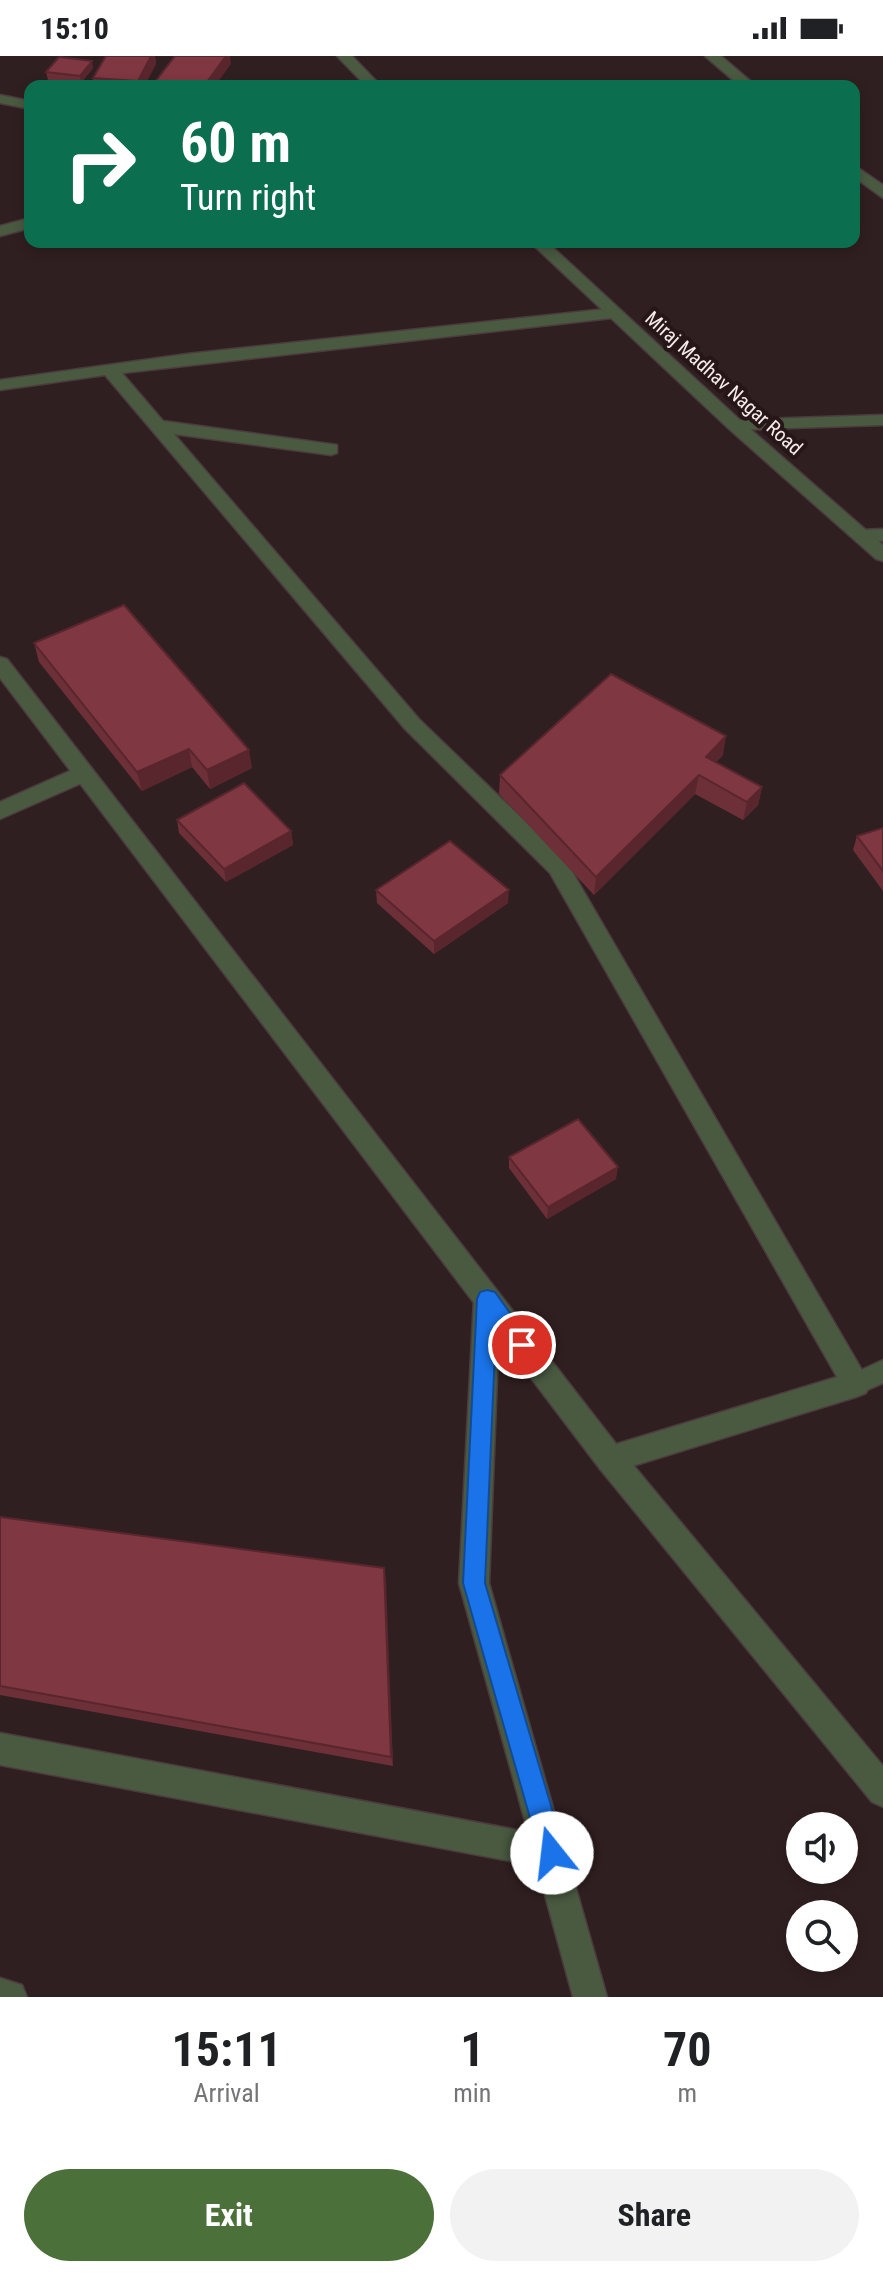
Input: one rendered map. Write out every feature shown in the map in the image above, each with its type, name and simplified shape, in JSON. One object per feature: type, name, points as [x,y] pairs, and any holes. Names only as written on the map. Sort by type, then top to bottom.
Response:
[{"type":"street","points":[[344,56],[368,80]]},
{"type":"street","points":[[712,56],[742,80]]},
{"type":"street","points":[[0,99],[24,104]]},
{"type":"street","points":[[860,175],[883,193]]},
{"type":"street","points":[[0,231],[24,225]]},
{"type":"street","name":"Miraj Madhav Nagar Road","points":[[545,248],[735,425],[883,555]]},
{"type":"street","points":[[0,385],[109,369],[615,313]]},
{"type":"street","points":[[109,369],[412,724],[558,867],[856,1384],[610,1459]]},
{"type":"street","points":[[735,425],[883,420]]},
{"type":"street","points":[[157,426],[331,449]]},
{"type":"street","points":[[861,536],[883,535]]},
{"type":"street","points":[[0,664],[610,1459],[883,1791]]},
{"type":"street","points":[[0,811],[83,773]]},
{"type":"street","points":[[487,1299],[474,1583],[590,1997]]},
{"type":"street","points":[[0,1749],[552,1853]]},
{"type":"street","points":[[0,1995],[10,1997]]},
{"type":"lane","points":[[856,1384],[883,1371]]},
{"type":"building","points":[[106,56],[151,56],[139,80],[93,78]]},
{"type":"building","points":[[175,56],[226,56],[208,80],[157,80]]},
{"type":"building","points":[[59,57],[92,61],[80,76],[46,72]]},
{"type":"building","points":[[124,605],[249,750],[207,770],[189,749],[137,772],[34,643]]},
{"type":"building","points":[[611,674],[726,736],[706,757],[762,787],[747,802],[699,775],[596,877],[500,775]]},
{"type":"building","points":[[244,783],[291,831],[224,869],[177,820]]},
{"type":"building","points":[[883,828],[883,871],[857,836]]},
{"type":"building","points":[[450,841],[509,890],[434,941],[376,890]]},
{"type":"building","points":[[578,1119],[618,1167],[548,1207],[509,1157]]},
{"type":"building","points":[[0,1517],[384,1568],[391,1757],[0,1686]]},
{"type":"route","points":[[522,1345],[487,1299],[474,1583],[552,1853]]}]
